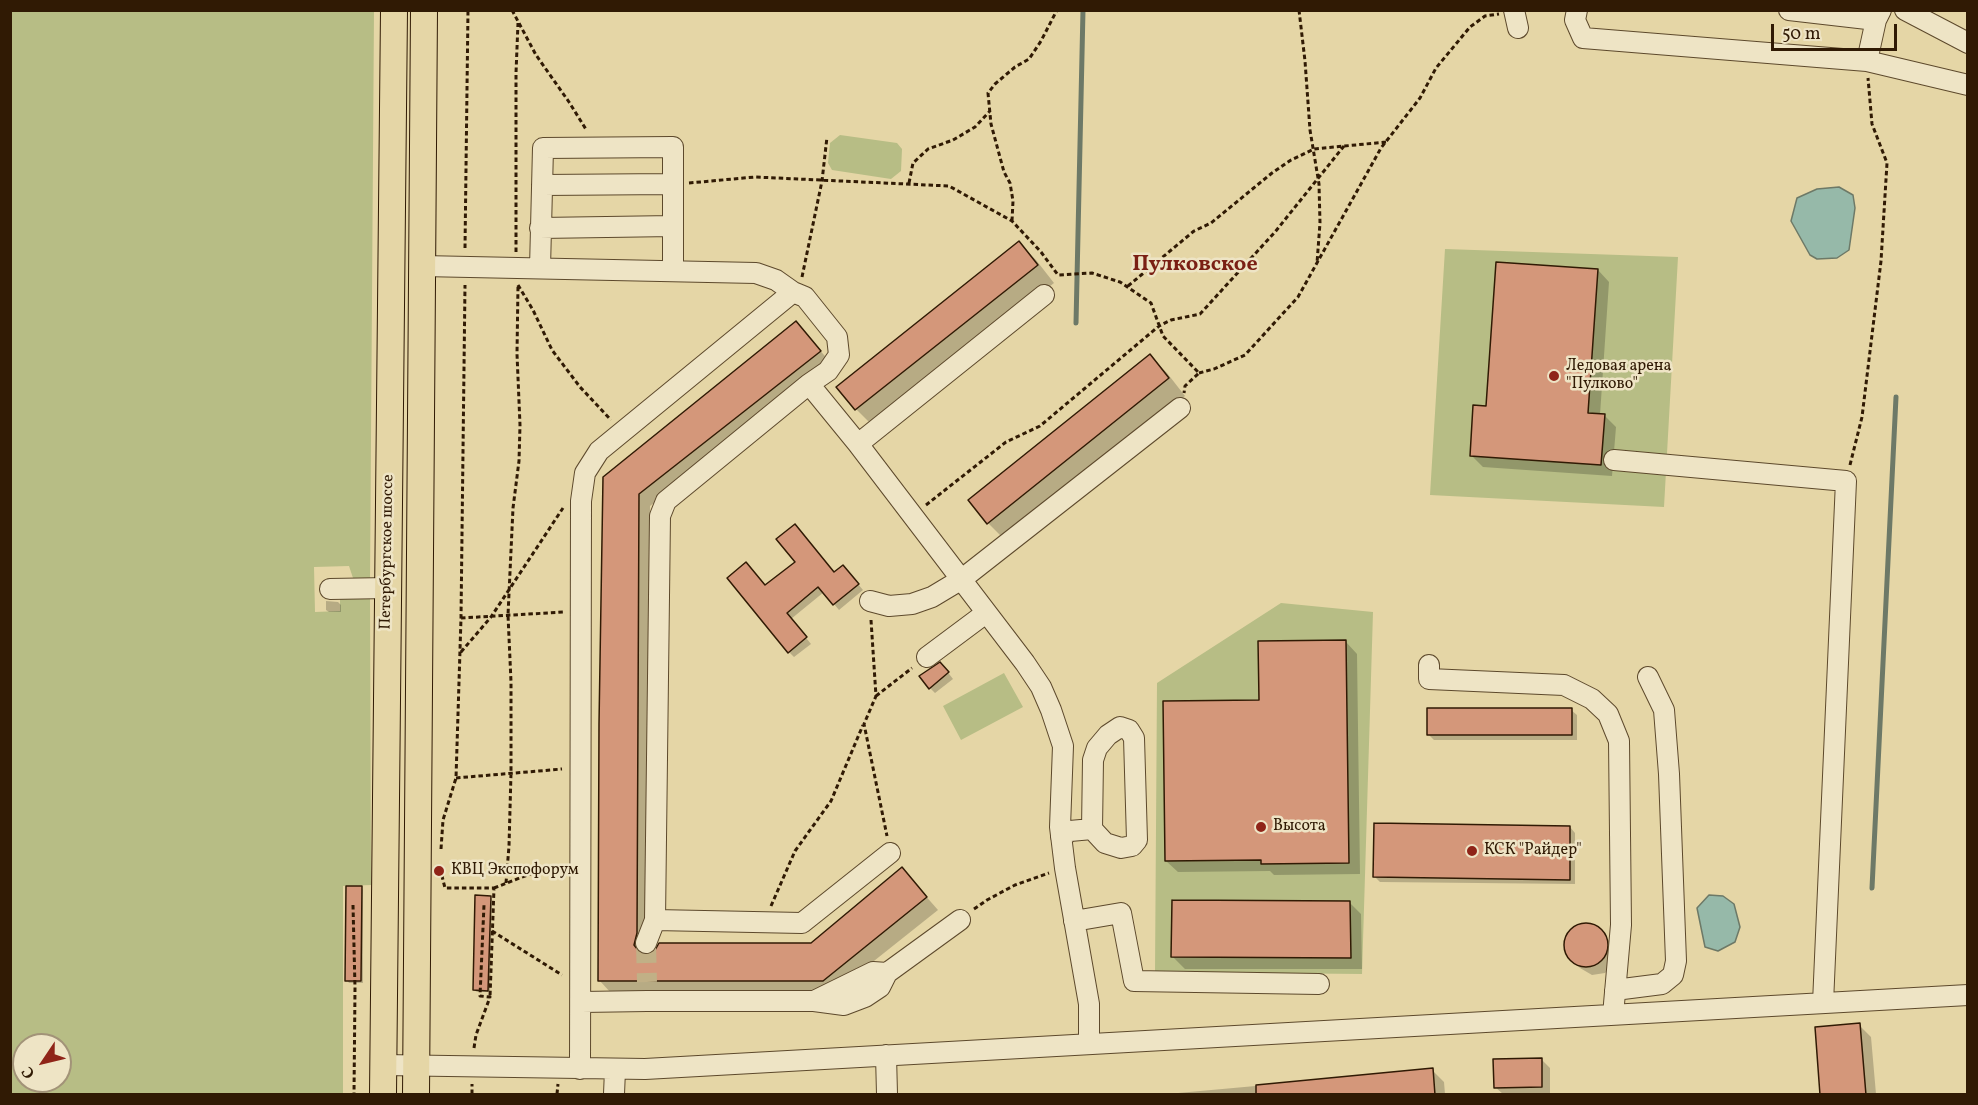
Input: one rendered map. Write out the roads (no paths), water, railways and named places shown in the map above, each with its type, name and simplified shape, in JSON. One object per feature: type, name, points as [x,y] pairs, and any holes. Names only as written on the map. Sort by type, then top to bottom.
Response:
[{"type":"main road","name":"Петербургское шоссе","points":[[383,1095],[394,10]]},
{"type":"main road","name":"Петербургское шоссе","points":[[416,1095],[424,10]]},
{"type":"street","points":[[1577,10],[1575,20],[1583,38],[1867,61],[1968,85]]},
{"type":"street","points":[[1789,10],[1879,15],[1867,61]]},
{"type":"street","points":[[1905,10],[1968,43]]},
{"type":"street","points":[[540,268],[543,148],[673,147],[676,184],[673,271]]},
{"type":"street","points":[[542,185],[676,184]]},
{"type":"street","points":[[540,228],[673,226]]},
{"type":"street","points":[[422,266],[465,267],[518,277],[540,268],[756,273],[776,280],[805,297],[837,337],[839,355],[828,371],[666,501],[660,516],[655,920],[646,943]]},
{"type":"street","points":[[580,1069],[582,995],[581,501],[585,473],[599,451],[793,292]]},
{"type":"street","points":[[858,444],[1044,295]]},
{"type":"street","points":[[809,384],[962,579],[1041,687],[1051,710],[1063,746],[1061,837],[1089,1004],[1089,1044]]},
{"type":"street","points":[[870,601],[889,606],[912,604],[932,597],[962,579],[1180,408]]},
{"type":"street","points":[[1614,460],[1846,481],[1823,1003]]},
{"type":"street","points":[[330,589],[388,588]]},
{"type":"street","points":[[927,657],[986,613]]},
{"type":"street","points":[[1429,665],[1429,679],[1564,685],[1592,699],[1608,714],[1619,741],[1621,925],[1613,1015]]},
{"type":"street","points":[[1615,990],[1662,984],[1673,975],[1676,962],[1669,774],[1664,710],[1648,677]]},
{"type":"street","points":[[1120,727],[1129,730],[1134,738],[1137,840],[1132,846],[1121,848],[1105,843],[1092,829],[1093,760],[1097,748],[1108,735],[1120,727]]},
{"type":"street","points":[[1061,837],[1070,831],[1092,829]]},
{"type":"street","points":[[655,920],[802,923],[890,853]]},
{"type":"street","points":[[1074,921],[1121,913],[1134,981],[1319,984]]},
{"type":"street","points":[[582,995],[647,992],[814,1001],[873,972],[887,973],[960,920]]},
{"type":"street","points":[[383,1065],[615,1070],[1968,995]]},
{"type":"street","points":[[886,1055],[887,1095]]},
{"type":"street","points":[[614,1095],[615,1070]]},
{"type":"waterway","points":[[1076,323],[1083,10]]},
{"type":"waterway","points":[[1872,888],[1896,397]]},
{"type":"tunnel","points":[[646,943],[647,982]]},
{"type":"place","name":"Ледовая арена \"Пулково\"","points":[[1554,376]]},
{"type":"place","name":"Высота","points":[[1261,827]]},
{"type":"place","name":"КСК \"Райдер\"","points":[[1472,851]]},
{"type":"place","name":"КВЦ Экспофорум","points":[[439,871]]},
{"type":"district","name":"Пулковское","points":[[1195,266]]}]
